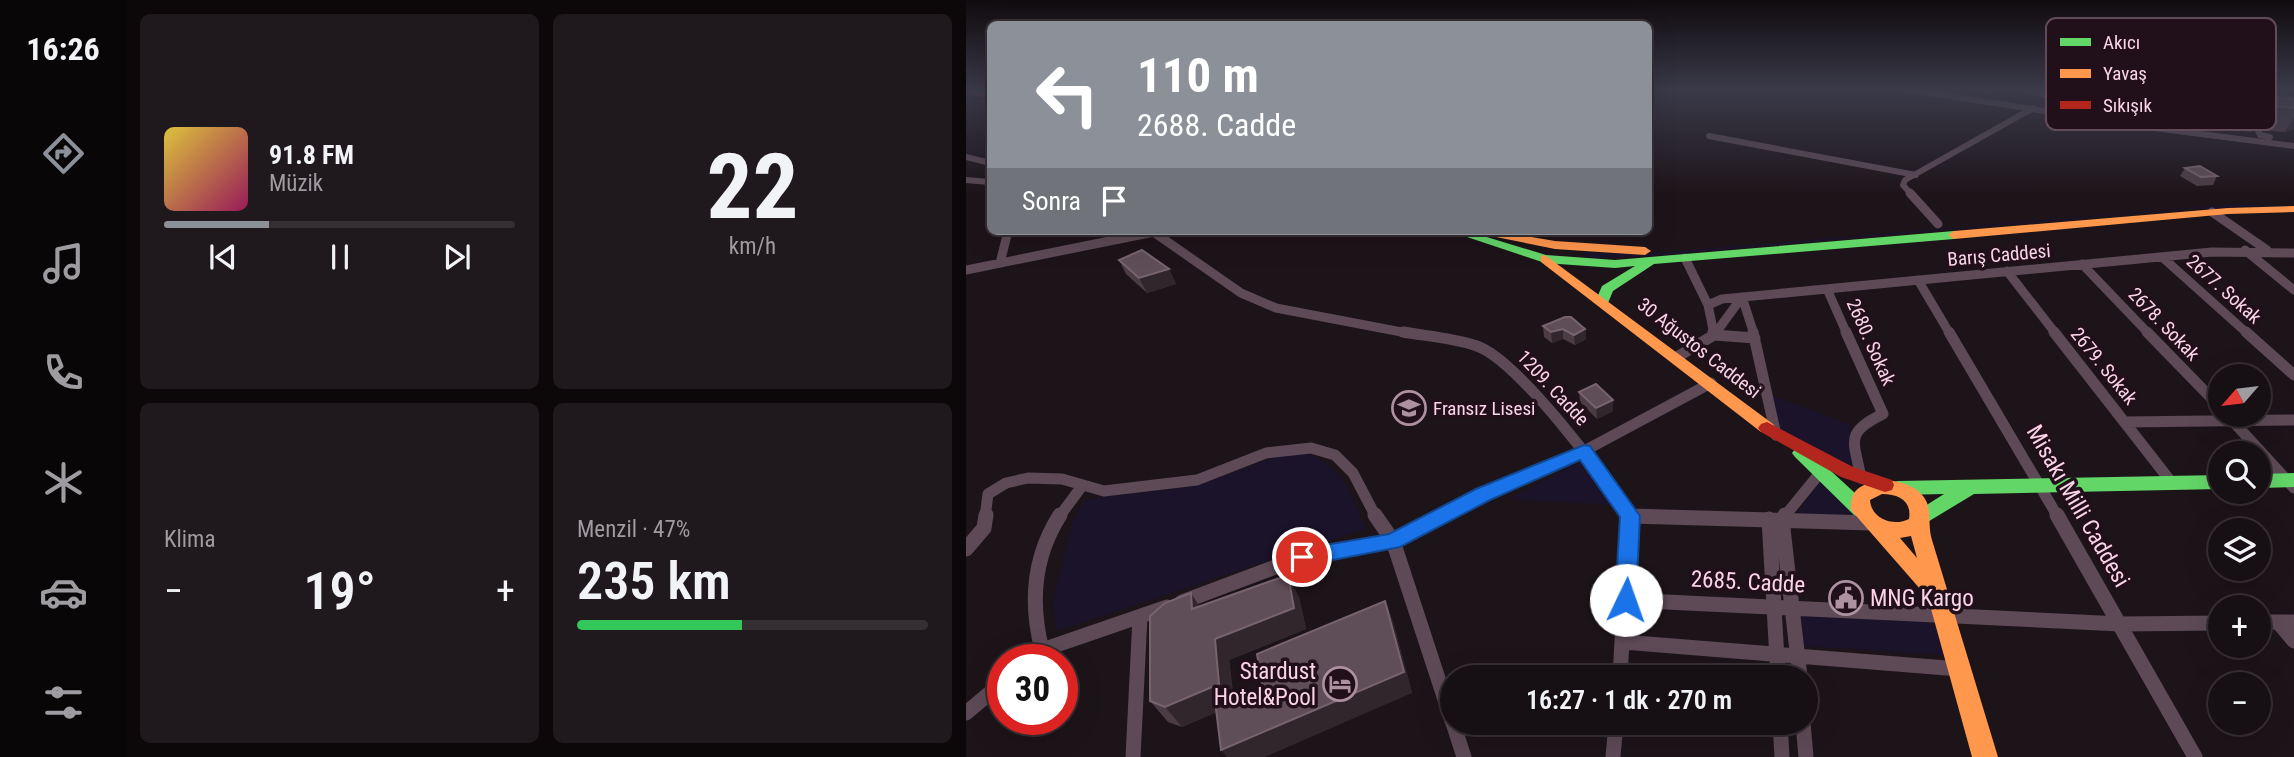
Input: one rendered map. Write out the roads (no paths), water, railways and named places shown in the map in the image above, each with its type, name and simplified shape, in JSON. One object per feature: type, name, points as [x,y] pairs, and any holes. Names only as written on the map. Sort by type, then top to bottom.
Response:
[{"type":"main road","points":[[1468,235],[1545,259],[2184,204],[2294,202]]},
{"type":"main road","points":[[1509,235],[1555,245],[1575,255],[1652,261],[2211,212],[2294,209]]},
{"type":"main road","points":[[1545,259],[1545,251],[1555,245]]},
{"type":"main road","points":[[1575,255],[1582,284]]},
{"type":"main road","name":"30 Ağustos Caddesi","points":[[1545,259],[1582,284],[1791,444]]},
{"type":"main road","points":[[1602,300],[1607,289],[1652,261]]},
{"type":"main road","points":[[1791,444],[1861,478],[1891,487],[1918,504],[1919,521],[1936,594],[1962,669],[1985,757]]},
{"type":"main road","points":[[1791,444],[1870,520],[1936,594]]},
{"type":"main road","points":[[1967,489],[1919,521],[1897,532],[1870,520],[1859,503],[1864,492],[1891,487],[1967,489],[2208,482]]},
{"type":"main road","points":[[2271,482],[2291,483]]},
{"type":"street","points":[[1938,224],[1903,185],[2004,124]]},
{"type":"street","points":[[2180,130],[2294,146]]},
{"type":"street","points":[[2221,130],[2294,140]]},
{"type":"street","points":[[2258,130],[2260,135]]},
{"type":"street","points":[[1709,136],[1916,175]]},
{"type":"street","points":[[966,157],[987,162]]},
{"type":"street","points":[[966,180],[987,182]]},
{"type":"street","points":[[2211,212],[2268,251]]},
{"type":"street","points":[[1000,263],[1007,235]]},
{"type":"street","points":[[1096,244],[1097,235]]},
{"type":"street","points":[[966,270],[1139,235]]},
{"type":"street","name":"1209. Cadde","points":[[1157,235],[1241,293],[1276,308],[1478,346],[1509,368],[1584,451],[1630,516]]},
{"type":"street","points":[[2245,250],[2294,290]]},
{"type":"street","name":"Barış Caddesi","points":[[1708,305],[1722,299],[2081,264],[2245,250],[2294,253]]},
{"type":"street","name":"2677. Sokak","points":[[2162,257],[2294,375]]},
{"type":"street","points":[[1685,258],[1708,305],[1714,335]]},
{"type":"street","name":"2678. Sokak","points":[[2081,264],[2208,395]]},
{"type":"street","name":"2679. Sokak","points":[[2007,271],[2172,483]]},
{"type":"street","name":"Misakı Milli Caddesi","points":[[1918,280],[2121,624],[2195,757]]},
{"type":"street","name":"2680. Sokak","points":[[1827,289],[1883,414],[1860,425],[1854,438],[1861,478]]},
{"type":"street","points":[[1677,357],[1714,335],[1742,297]]},
{"type":"street","points":[[1742,297],[1755,338],[1776,435]]},
{"type":"street","points":[[1714,335],[1755,338]]},
{"type":"street","points":[[1066,644],[1302,557],[1393,541],[1483,495],[1584,451],[1711,383]]},
{"type":"street","points":[[2126,422],[2208,418]]},
{"type":"street","points":[[2272,419],[2294,420]]},
{"type":"street","points":[[2239,427],[2291,483]]},
{"type":"street","points":[[966,549],[984,528],[988,494],[1000,483],[1022,479],[1076,481],[1088,491],[1104,491],[1197,480],[1266,453],[1311,448],[1335,455],[1353,473],[1369,506],[1393,541],[1440,683]]},
{"type":"street","points":[[1778,665],[1774,606],[1779,516],[1820,473]]},
{"type":"street","points":[[1036,644],[1032,597],[1038,562],[1068,501],[1082,486]]},
{"type":"street","points":[[1621,665],[1630,516],[1779,516],[1870,520]]},
{"type":"street","points":[[1779,516],[1794,607],[1799,665]]},
{"type":"street","name":"2685. Cadde","points":[[1626,600],[2121,624],[2208,623]]},
{"type":"street","points":[[1133,757],[1140,617]]},
{"type":"street","points":[[2286,622],[2294,641]]},
{"type":"street","points":[[1623,642],[1962,669]]},
{"type":"street","points":[[966,713],[987,695]]},
{"type":"street","points":[[1457,735],[1464,757]]},
{"type":"street","points":[[1613,757],[1615,735]]},
{"type":"street","points":[[1781,735],[1782,757]]},
{"type":"street","points":[[1804,735],[1806,757]]},
{"type":"place","name":"Fransız Lisesi","points":[[1409,408]]},
{"type":"place","name":"MNG Kargo","points":[[1846,598]]},
{"type":"place","name":"Stardust Hotel&Pool","points":[[1340,684]]}]
